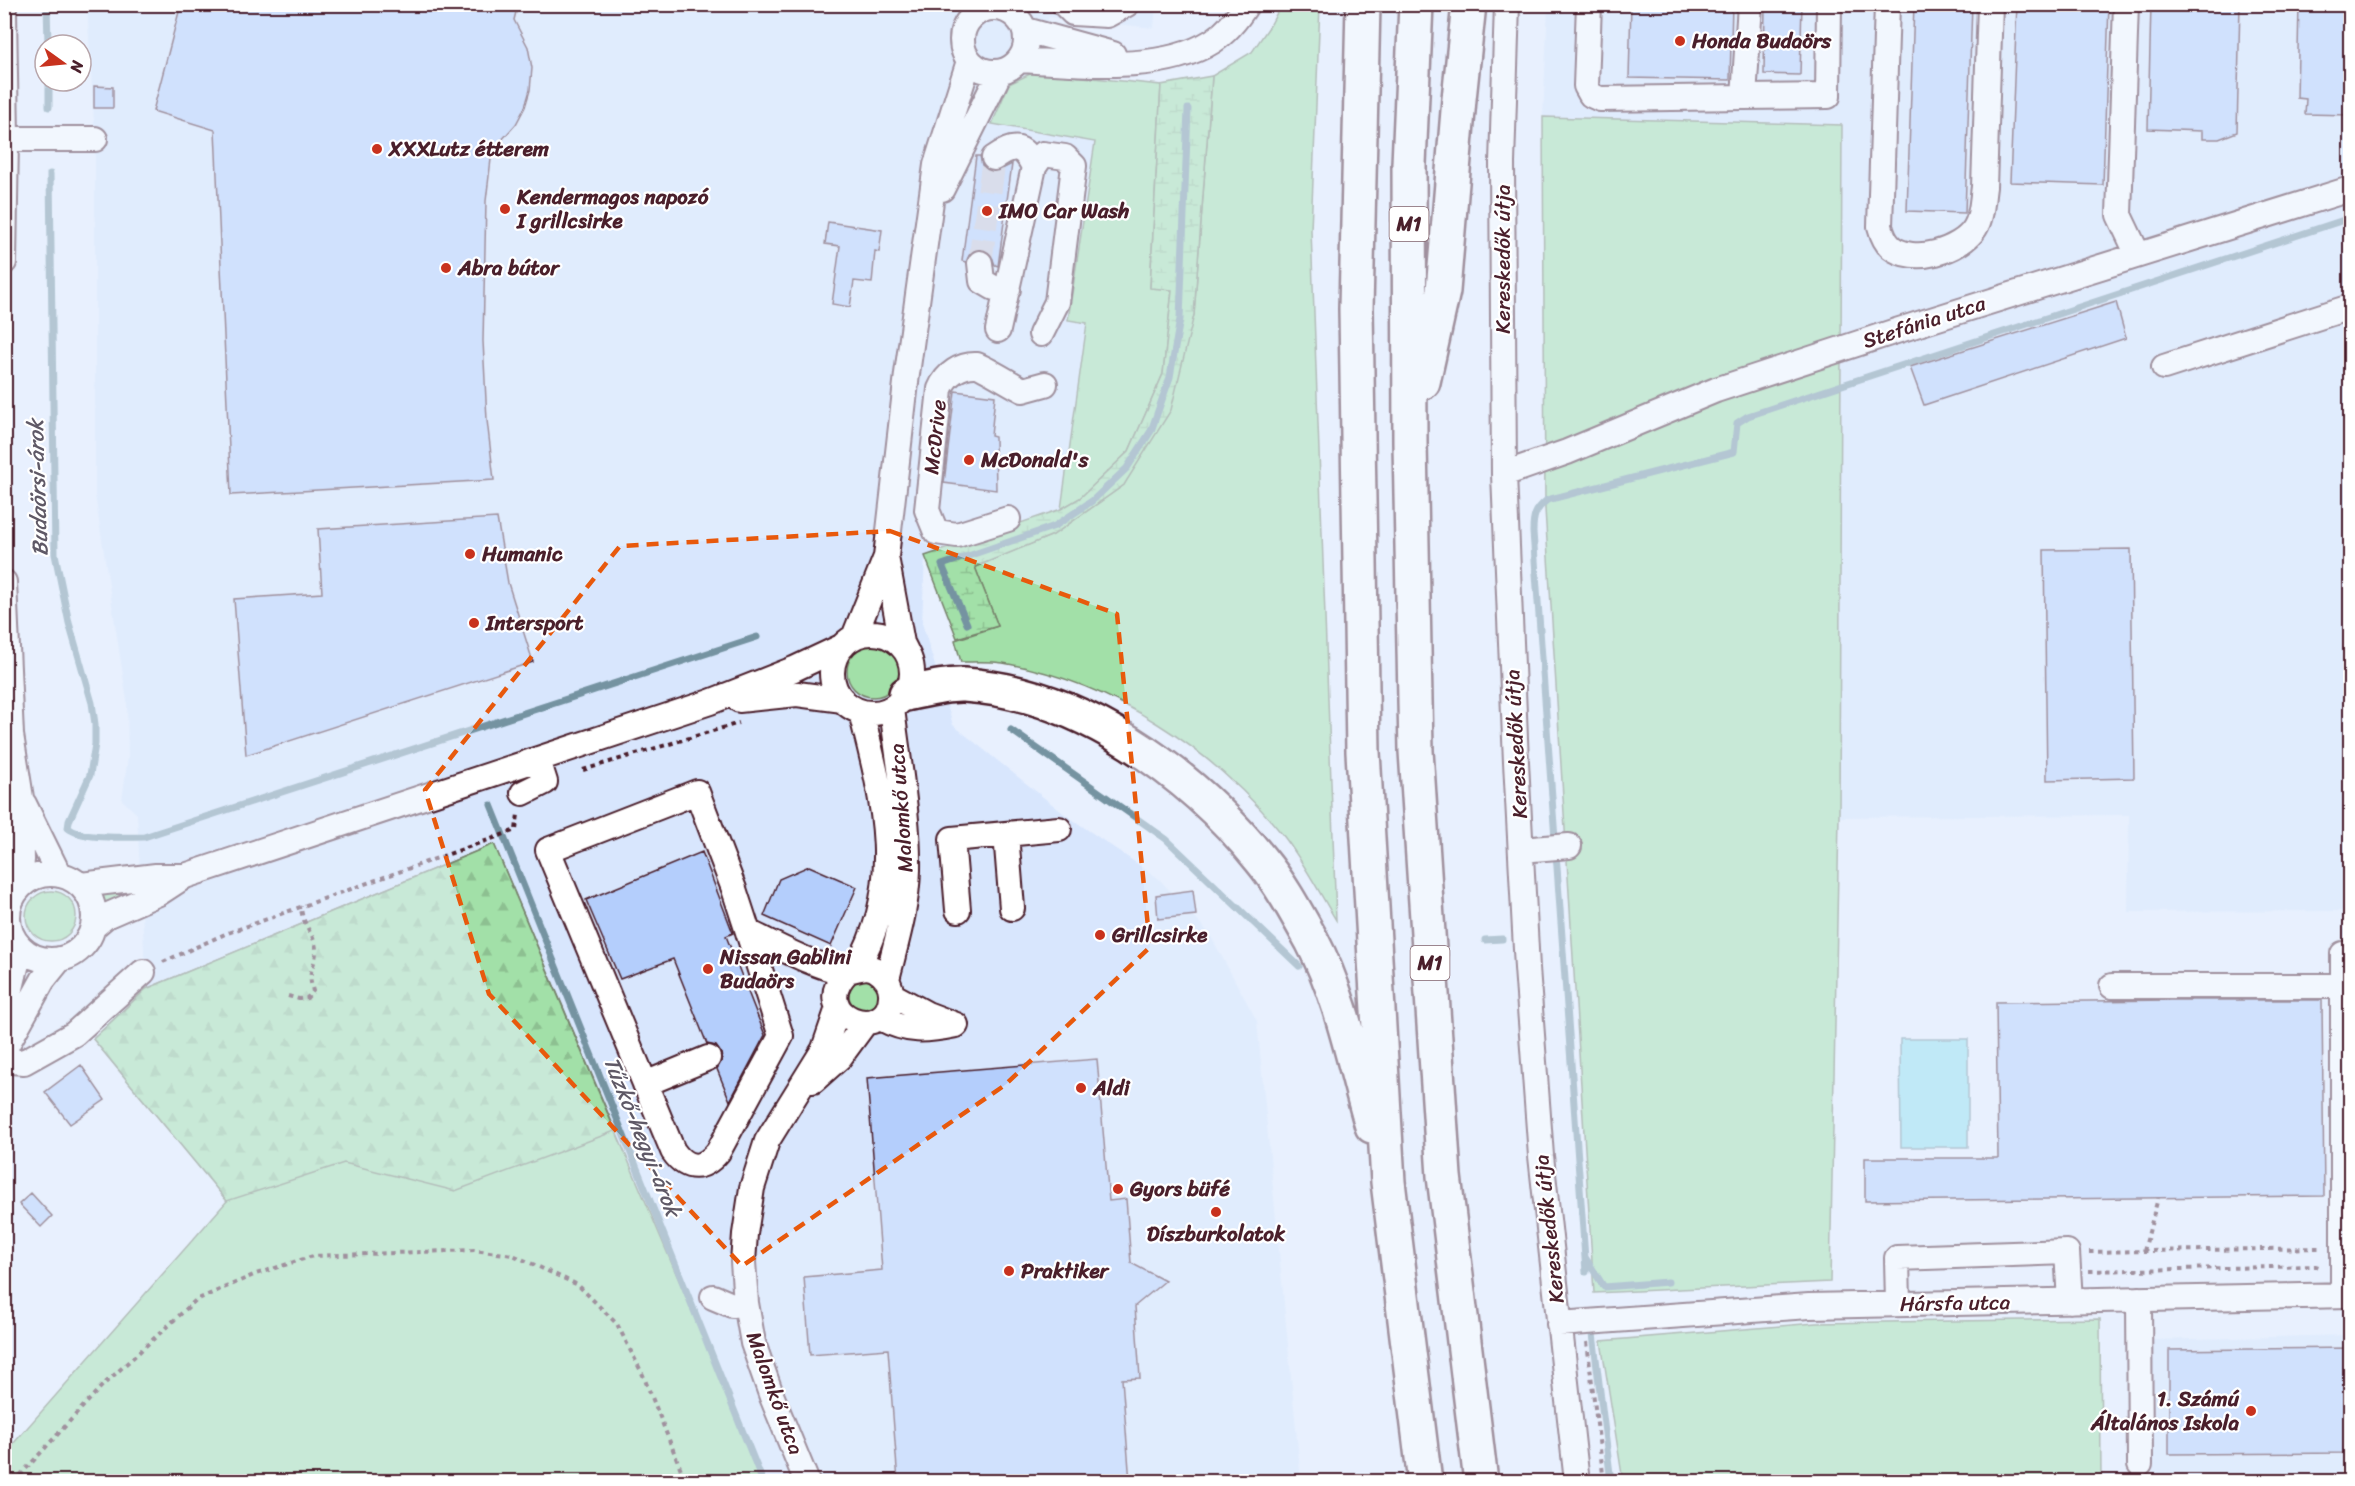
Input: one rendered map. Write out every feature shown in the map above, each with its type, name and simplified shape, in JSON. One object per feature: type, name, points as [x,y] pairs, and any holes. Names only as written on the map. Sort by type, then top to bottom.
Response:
[{"type":"highway","name":"M1","points":[[1363,4],[1356,309],[1363,752],[1388,1182],[1425,1482]]},
{"type":"highway","name":"M1","points":[[1416,4],[1409,165],[1410,443],[1416,751],[1444,1176],[1481,1482]]},
{"type":"highway","points":[[1410,443],[1443,291],[1469,4]]},
{"type":"highway","points":[[899,701],[962,685],[989,688],[1060,708],[1135,746],[1206,800],[1263,862],[1312,942],[1336,999],[1388,1182]]},
{"type":"street","points":[[1064,4],[1073,13],[1107,15],[1127,4]]},
{"type":"street","points":[[1150,62],[1096,50],[997,7],[978,8],[969,19],[962,36],[962,44],[969,61],[985,71],[1009,66],[1150,62],[1171,58],[1213,41],[1234,23],[1247,4]]},
{"type":"street","name":"Kereskedők útja","points":[[1507,4],[1502,163],[1504,474],[1532,849],[1527,968],[1541,1156],[1577,1482]]},
{"type":"street","points":[[1589,4],[1586,86],[1591,95],[1600,99],[1828,96],[1829,4]]},
{"type":"street","points":[[1744,97],[1750,4]]},
{"type":"street","points":[[1887,4],[1880,226],[1884,238],[1891,247],[1908,255],[1936,252],[1961,242],[1975,228],[1981,212],[1984,187],[1990,4]]},
{"type":"street","points":[[2126,4],[2119,215],[2138,255]]},
{"type":"street","points":[[4,11],[6,139],[4,262]]},
{"type":"street","points":[[929,215],[1009,66],[1025,51],[1020,17]]},
{"type":"street","points":[[710,702],[797,694],[877,713],[899,701],[911,684],[911,661],[902,643],[886,556],[908,363],[936,165],[969,61]]},
{"type":"street","points":[[6,139],[95,139]]},
{"type":"street","points":[[994,158],[1006,149],[1018,148],[1028,153],[1034,167]]},
{"type":"street","points":[[998,330],[1034,167],[1043,154],[1065,157],[1074,166],[1057,302],[1041,334]]},
{"type":"street","name":"Stefánia utca","points":[[1504,474],[1567,452],[1716,390],[2350,189]]},
{"type":"street","points":[[980,263],[981,281],[994,288],[1008,289]]},
{"type":"street","points":[[2164,367],[2350,307]]},
{"type":"street","name":"McDrive","points":[[1008,519],[957,535],[936,532],[927,510],[940,388],[944,378],[960,368],[979,365],[1023,390],[1045,384]]},
{"type":"street","points":[[852,706],[835,688],[832,673],[835,658],[848,642],[886,556]]},
{"type":"street","points":[[4,582],[11,735],[21,798],[22,860],[19,888]]},
{"type":"street","points":[[93,927],[106,916],[159,892],[184,876],[541,771],[794,669],[868,633],[882,634],[896,640],[906,651]]},
{"type":"street","name":"Malomkő utca","points":[[889,987],[903,913],[908,871],[899,701]]},
{"type":"street","name":"Malomkő utca","points":[[841,972],[867,951],[881,909],[887,854],[885,813],[852,706]]},
{"type":"street","points":[[523,793],[541,771]]},
{"type":"street","points":[[697,792],[748,932],[781,1036],[718,1152],[710,1162],[702,1166],[693,1166],[679,1159],[673,1151],[548,850],[697,792]]},
{"type":"street","points":[[21,798],[59,875]]},
{"type":"street","points":[[958,910],[952,839],[1059,829]]},
{"type":"street","points":[[1006,834],[1012,908]]},
{"type":"street","points":[[1532,849],[1569,846]]},
{"type":"street","points":[[42,874],[67,876],[81,885],[92,905],[94,916],[93,927],[81,948],[60,959],[36,957],[25,952],[11,935],[8,915],[13,896],[19,888],[42,874]]},
{"type":"street","points":[[81,885],[156,876],[184,876]]},
{"type":"street","points":[[748,932],[841,972],[874,968],[889,987],[927,1014],[956,1025],[928,1031],[873,1021],[849,1020],[838,1008],[834,994],[841,972]]},
{"type":"street","points":[[4,1018],[9,1005],[17,963],[16,943]]},
{"type":"street","points":[[2345,1289],[2343,954],[2350,954]]},
{"type":"street","points":[[4,1050],[43,980],[60,959]]},
{"type":"street","points":[[4,1058],[24,1062],[74,1034],[143,972]]},
{"type":"street","points":[[2112,986],[2343,986]]},
{"type":"street","points":[[873,1021],[888,1008],[889,987]]},
{"type":"street","name":"Malomkő utca","points":[[807,1482],[753,1343],[746,1303],[743,1262],[744,1234],[752,1188],[767,1141],[824,1049],[838,1008]]},
{"type":"street","name":"Malomkő utca","points":[[794,1100],[840,1057],[857,1032],[873,1021]]},
{"type":"street","points":[[645,1084],[708,1058]]},
{"type":"street","points":[[1898,1304],[1897,1258],[2067,1252],[2069,1293]]},
{"type":"street","name":"Hársfa utca","points":[[1559,1324],[1809,1306],[1898,1304],[2069,1293],[2139,1299],[2345,1289]]},
{"type":"street","points":[[713,1297],[732,1305],[746,1303]]},
{"type":"street","points":[[2139,1299],[2140,1464]]},
{"type":"path","points":[[541,771],[743,722]]},
{"type":"path","points":[[143,972],[225,934],[516,830]]},
{"type":"path","points":[[288,996],[299,999],[307,998],[313,991],[309,978],[316,947],[301,914],[302,906]]},
{"type":"path","points":[[2144,1251],[2158,1198]]},
{"type":"path","points":[[2067,1252],[2343,1248]]},
{"type":"path","points":[[14,1482],[101,1387],[196,1300],[256,1274],[313,1256],[474,1250],[513,1256],[578,1285],[617,1324],[643,1375],[686,1482]]},
{"type":"path","points":[[2069,1293],[2087,1271],[2316,1266],[2345,1289]]},
{"type":"highlighted area","points":[[890,531],[1117,614],[1150,947],[1005,1085],[742,1266],[489,994],[425,790],[620,546]]},
{"type":"shaded area","points":[[87,5],[1156,5],[1154,28],[1049,17],[1034,72],[1009,84],[992,124],[1095,141],[1068,320],[1087,323],[1061,509],[925,556],[922,623],[953,725],[1063,813],[1158,878],[1209,933],[1257,1021],[1301,1481],[764,1481],[494,845],[146,989],[137,814],[122,800],[128,757],[127,701],[95,495],[95,139],[92,93],[93,33],[89,33]]},
{"type":"shaded area","points":[[1548,5],[2350,5],[2350,911],[2128,912],[2129,815],[1839,817],[1842,125],[1543,117]]},
{"type":"shaded area","name":"1. Számú Általános Iskola","points":[[2350,1335],[2350,1481],[2153,1481],[2151,1340]]},
{"type":"green space","points":[[1281,5],[1320,5],[1311,230],[1336,920],[1282,834],[1225,774],[1192,748],[1158,724],[1121,703],[1083,686],[1043,672],[1003,663],[961,662],[955,640],[998,626],[975,567],[1053,535],[1124,485],[1194,315],[1212,76],[1252,52]]},
{"type":"green space","points":[[1034,72],[1161,85],[1150,287],[1172,290],[1163,374],[1129,451],[1080,498],[1061,509],[1087,323],[1068,320],[1095,142],[992,124],[1009,84]]},
{"type":"green space","points":[[1212,76],[1194,315],[1171,410],[1124,485],[1053,535],[975,567],[998,626],[957,638],[925,556],[1061,509],[1080,498],[1129,451],[1163,374],[1172,290],[1150,288],[1161,85]]},
{"type":"green space","points":[[1543,117],[1842,125],[1839,817],[1830,1282],[1594,1293],[1545,509]]},
{"type":"green space","points":[[873,645],[883,647],[891,653],[897,661],[899,671],[897,681],[891,689],[883,695],[873,697],[863,695],[855,689],[849,681],[847,671],[849,661],[855,653],[863,647]]},
{"type":"green space","points":[[494,844],[764,1481],[5,1482],[5,1453],[227,1201],[93,1039],[146,989]]},
{"type":"green space","points":[[494,844],[615,1131],[455,1191],[344,1163],[227,1201],[93,1039],[146,989]]},
{"type":"green space","points":[[139,886],[140,892],[103,907],[99,891]]},
{"type":"green space","points":[[46,891],[56,891],[69,898],[76,911],[76,921],[69,934],[56,941],[46,941],[37,937],[30,930],[26,921],[26,911],[30,902],[37,895]]},
{"type":"green space","points":[[864,980],[875,984],[879,995],[875,1006],[864,1010],[853,1006],[849,995],[853,984]]},
{"type":"green space","points":[[2100,1319],[2101,1481],[1623,1481],[1601,1341],[1816,1323]]},
{"type":"water","points":[[1900,1039],[1968,1039],[1968,1147],[1901,1147]]},
{"type":"building","points":[[181,4],[518,4],[514,20],[528,47],[532,68],[530,90],[525,107],[516,124],[492,151],[486,201],[483,341],[487,420],[494,480],[231,495],[215,130],[153,111]]},
{"type":"building","name":"Honda Budaörs","points":[[1631,4],[1732,4],[1730,80],[1629,78]]},
{"type":"building","points":[[1765,4],[1802,4],[1800,75],[1764,74]]},
{"type":"building","points":[[1914,4],[1972,4],[1965,213],[1907,211]]},
{"type":"building","points":[[2017,4],[2109,4],[2103,185],[2010,182]]},
{"type":"building","points":[[2151,4],[2240,4],[2237,132],[2219,139],[2202,139],[2202,131],[2148,129]]},
{"type":"building","points":[[2299,4],[2350,4],[2350,115],[2305,114],[2306,99],[2297,98]]},
{"type":"building","points":[[94,86],[113,87],[113,108],[94,108]]},
{"type":"building","name":"IMO Car Wash","points":[[976,156],[980,156],[982,165],[988,171],[996,172],[1012,164],[998,266],[995,265],[991,254],[979,249],[971,252],[966,262],[962,261]]},
{"type":"building","points":[[828,222],[882,230],[879,252],[875,251],[872,283],[854,281],[850,307],[832,304],[840,246],[825,244]]},
{"type":"building","points":[[2116,302],[2126,338],[1924,405],[1910,367]]},
{"type":"building","name":"McDonald's","points":[[955,391],[995,396],[991,436],[995,437],[996,490],[944,483]]},
{"type":"building","points":[[497,518],[508,583],[533,662],[246,755],[234,599],[322,593],[318,529]]},
{"type":"building","points":[[2131,549],[2134,778],[2047,780],[2044,550]]},
{"type":"building","name":"Nissan Gablini Budaörs","points":[[702,852],[733,933],[726,936],[765,1035],[730,1101],[717,1069],[722,1060],[721,1053],[716,1046],[707,1044],[673,959],[620,979],[586,900]]},
{"type":"building","points":[[809,866],[857,887],[831,946],[764,916],[779,879]]},
{"type":"building","points":[[1193,890],[1196,915],[1158,919],[1156,895]]},
{"type":"building","points":[[2322,1000],[2324,1196],[1865,1201],[1865,1158],[1998,1158],[1996,1002]]},
{"type":"building","name":"Praktiker","points":[[1097,1059],[1109,1201],[1126,1199],[1131,1263],[1165,1281],[1135,1306],[1140,1378],[1122,1379],[1130,1482],[898,1482],[888,1349],[810,1355],[804,1277],[882,1270],[867,1078]]},
{"type":"building","points":[[81,1065],[105,1100],[70,1124],[45,1092]]},
{"type":"building","points":[[31,1193],[52,1216],[41,1227],[19,1204]]},
{"type":"building","name":"1. Számú Általános Iskola","points":[[2350,1348],[2350,1453],[2169,1454],[2169,1350]]},
{"type":"waterway","name":"Budaörsi-árok","points":[[47,4],[48,33]]},
{"type":"waterway","name":"Budaörsi-árok","points":[[49,93],[49,107]]},
{"type":"waterway","points":[[967,624],[942,565],[1055,526],[1092,501],[1127,468],[1151,431],[1170,377],[1180,319],[1188,109]]},
{"type":"waterway","points":[[50,174],[55,554],[69,623],[92,703],[95,724],[95,744],[90,775],[68,828],[94,836],[144,837],[757,637]]},
{"type":"waterway","points":[[1586,1272],[1533,532],[1537,510],[1547,500],[1734,452],[1737,423],[1748,416],[2350,218]]},
{"type":"waterway","points":[[1011,730],[1166,839],[1299,966]]},
{"type":"waterway","name":"Tűzkő-hegyi-árok","points":[[491,805],[763,1482]]},
{"type":"waterway","points":[[1485,940],[1502,939]]},
{"type":"waterway","points":[[1585,1257],[1604,1287],[1668,1282]]},
{"type":"waterway","points":[[1593,1334],[1611,1482]]},
{"type":"tunnel","points":[[980,263],[994,158]]},
{"type":"place","name":"Honda Budaörs","points":[[1680,41]]},
{"type":"place","name":"XXXLutz étterem","points":[[377,149]]},
{"type":"place","name":"Kendermagos napozó I grillcsirke","points":[[505,209]]},
{"type":"place","name":"IMO Car Wash","points":[[987,211]]},
{"type":"place","name":"Abra bútor","points":[[446,268]]},
{"type":"place","name":"McDonald's","points":[[969,460]]},
{"type":"place","name":"Humanic","points":[[470,554]]},
{"type":"place","name":"Intersport","points":[[474,623]]},
{"type":"place","name":"Grillcsirke","points":[[1100,935]]},
{"type":"place","name":"Nissan Gablini Budaörs","points":[[708,969]]},
{"type":"place","name":"Aldi","points":[[1081,1088]]},
{"type":"place","name":"Gyors büfé","points":[[1118,1189]]},
{"type":"place","name":"Díszburkolatok","points":[[1216,1212]]},
{"type":"place","name":"Praktiker","points":[[1009,1271]]},
{"type":"place","name":"1. Számú Általános Iskola","points":[[2251,1411]]}]
